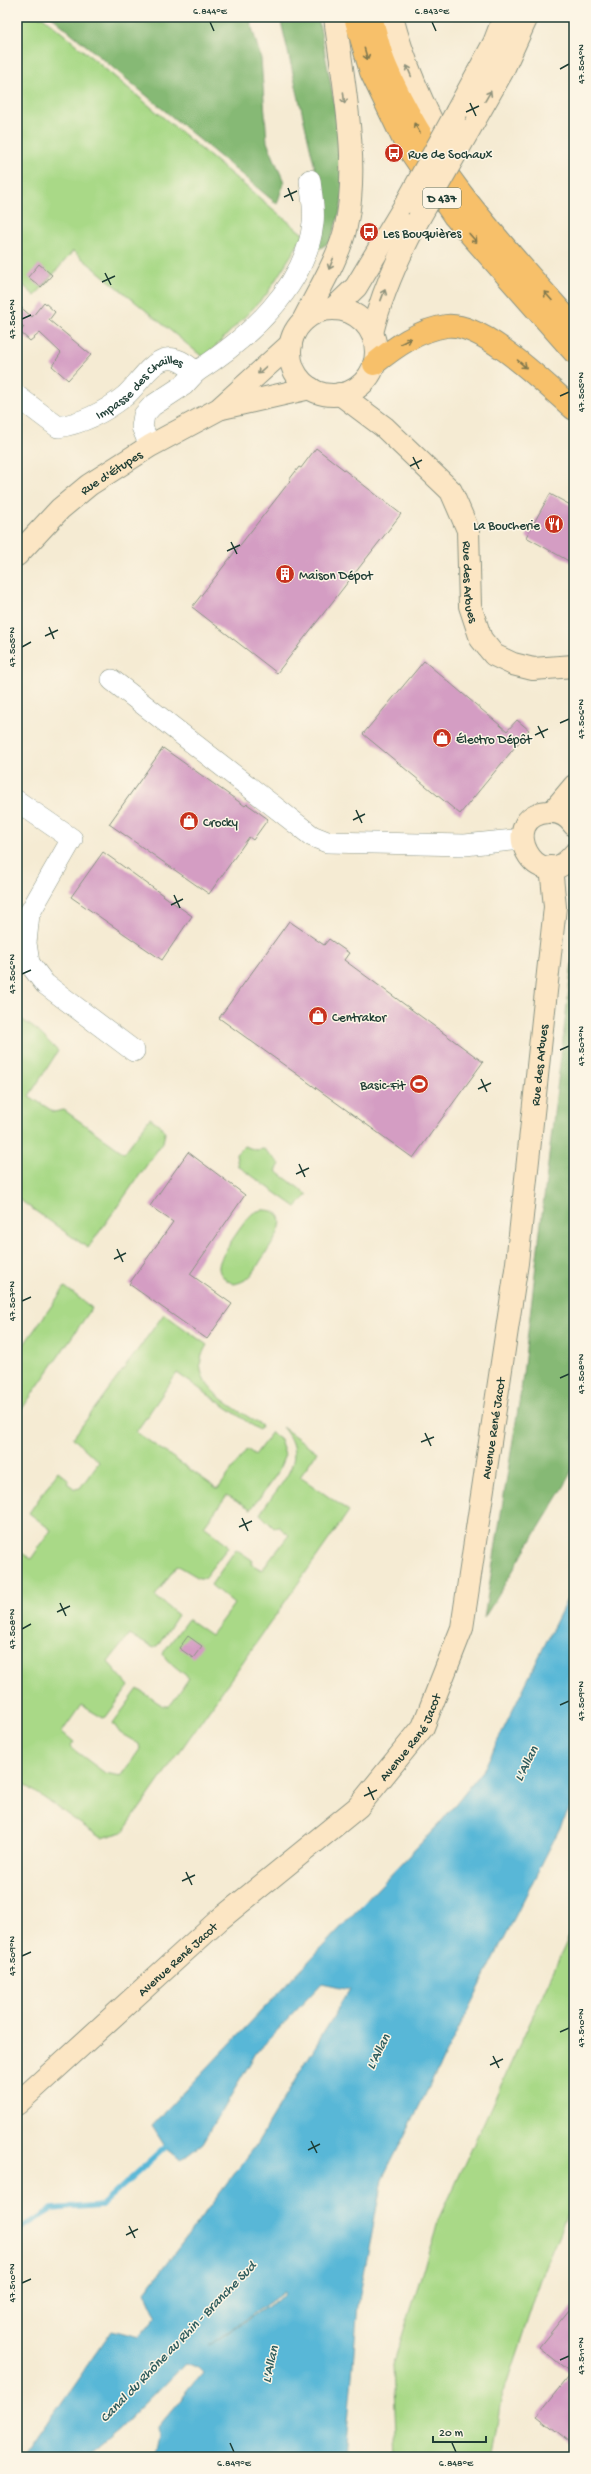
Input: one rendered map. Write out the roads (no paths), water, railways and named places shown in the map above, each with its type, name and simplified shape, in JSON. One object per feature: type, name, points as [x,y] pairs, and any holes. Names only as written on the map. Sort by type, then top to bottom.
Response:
[{"type":"main road","points":[[335,17],[352,166],[351,194],[346,228],[328,271],[303,321],[295,331],[291,344],[290,357],[294,369],[301,380],[310,388],[320,393],[340,394],[354,390],[398,345],[422,333],[447,326],[471,331],[506,350],[574,409]]},
{"type":"main road","name":"D 437","points":[[355,17],[371,72],[403,141],[454,216],[574,352]]},
{"type":"main road","name":"D 437","points":[[371,17],[385,66],[415,125],[476,215],[574,326]]},
{"type":"main road","points":[[392,17],[403,58],[429,118],[468,189],[527,273]]},
{"type":"main road","points":[[370,372],[376,354],[372,333],[380,300],[413,211],[457,111],[494,43],[504,17]]},
{"type":"main road","points":[[334,308],[356,287],[413,211],[469,130],[502,72],[526,17]]},
{"type":"main road","points":[[303,321],[323,310],[334,308],[356,315],[372,333]]},
{"type":"main road","name":"Rue d'Étupes","points":[[17,555],[60,509],[84,490],[150,446],[219,409],[291,344]]},
{"type":"main road","name":"Rue des Arbues","points":[[370,372],[384,427]]},
{"type":"main road","name":"Rue d'Étupes","points":[[219,409],[310,388]]},
{"type":"main road","name":"Rue des Arbues","points":[[340,394],[384,427],[451,491],[468,530],[470,606],[481,640],[494,655],[513,664],[533,669],[574,666]]},
{"type":"main road","points":[[553,811],[574,786]]},
{"type":"main road","points":[[574,825],[562,814],[553,811],[535,816],[524,830],[522,839],[526,854],[530,859],[544,867],[551,867],[568,861],[574,854]]},
{"type":"main road","name":"Rue des Arbues","points":[[517,1263],[555,907],[551,867]]},
{"type":"main road","name":"Avenue René Jacot","points":[[17,2104],[219,1920],[358,1807],[423,1727],[462,1628],[517,1263]]},
{"type":"street","points":[[196,372],[225,354],[252,329],[284,292],[305,254],[314,222],[310,180]]},
{"type":"street","name":"Impasse des Chailles","points":[[17,396],[58,427],[74,425],[99,414],[125,396],[153,366],[166,358],[179,360],[196,372],[184,385],[152,406],[144,416],[142,426],[150,446]]},
{"type":"street","points":[[112,680],[312,836],[327,842],[465,846],[522,839]]},
{"type":"street","points":[[17,801],[72,839],[29,914],[26,943],[29,963],[45,984],[134,1051]]},
{"type":"water","points":[[574,1585],[574,1800],[382,2180],[358,2305],[345,2457],[155,2457],[159,2436],[158,2427],[203,2373],[198,2368],[185,2363],[121,2428],[87,2457],[24,2457],[112,2330],[139,2337],[156,2316],[145,2292],[254,2148],[350,1989],[322,1983],[256,2053],[203,2143],[181,2160],[166,2148],[152,2126],[440,1823],[485,1767]],"holes":[[[285,2292],[284,2295],[208,2346]]]},
{"type":"waterway","points":[[17,2231],[52,2209],[102,2205],[170,2143]]},
{"type":"place","name":"Rue de Sochaux","points":[[394,153]]},
{"type":"place","name":"Les Bouquières","points":[[369,232]]},
{"type":"place","name":"La Boucherie","points":[[554,524]]},
{"type":"place","name":"Maison Dépot","points":[[285,574]]},
{"type":"place","name":"Électro Dépôt","points":[[442,738]]},
{"type":"place","name":"Crocky","points":[[189,821]]},
{"type":"place","name":"Centrakor","points":[[318,1016]]},
{"type":"place","name":"Basic-Fit","points":[[419,1084]]},
{"type":"water label","name":"L'Allan","points":[[525,1763]]},
{"type":"water label","name":"L'Allan","points":[[377,2051]]},
{"type":"water label","name":"Canal du Rhône au Rhin - Branche Sud","points":[[177,2341]]},
{"type":"water label","name":"L'Allan","points":[[269,2364]]}]
